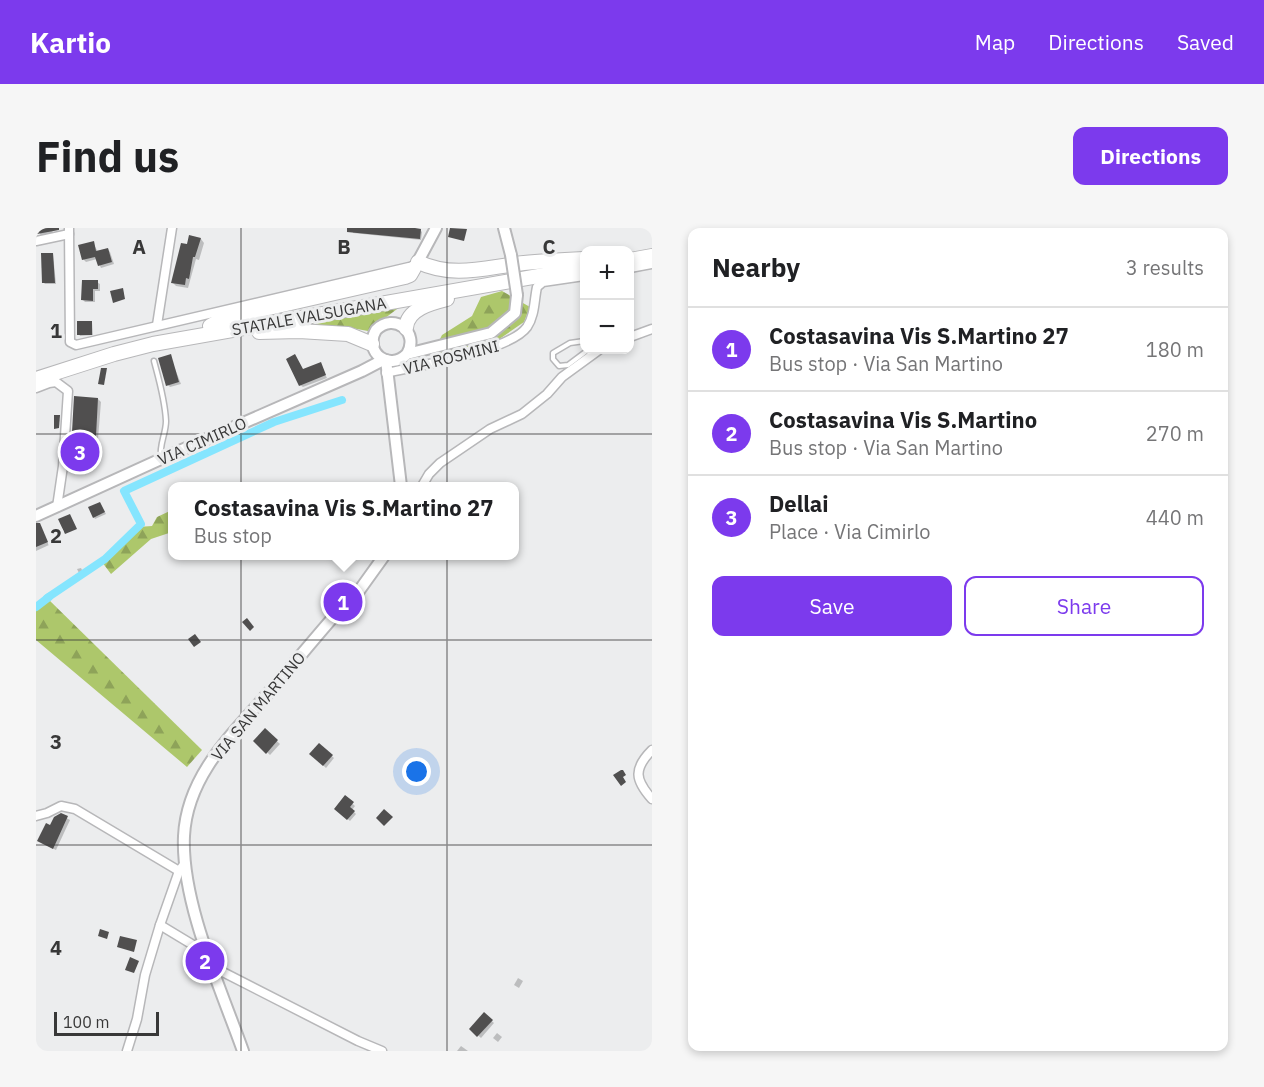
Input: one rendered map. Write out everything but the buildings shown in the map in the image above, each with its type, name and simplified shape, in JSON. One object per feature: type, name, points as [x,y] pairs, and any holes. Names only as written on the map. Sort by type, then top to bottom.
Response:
[{"type":"highway","points":[[634,252],[652,249]]},
{"type":"highway","points":[[634,259],[652,256]]},
{"type":"highway","points":[[211,329],[224,318],[405,277],[410,275],[416,265],[454,272],[522,263],[580,260]]},
{"type":"highway","name":"STATALE VALSUGANA","points":[[36,372],[112,347],[580,261]]},
{"type":"highway","name":"STATALE VALSUGANA","points":[[36,379],[114,354],[211,329],[580,269]]},
{"type":"highway","points":[[408,334],[409,318],[417,309],[508,281]]},
{"type":"highway","points":[[211,329],[348,334],[382,356]]},
{"type":"street","points":[[157,325],[172,228]]},
{"type":"street","points":[[36,242],[69,231],[70,342],[76,345],[416,265],[436,228]]},
{"type":"street","points":[[382,356],[400,359],[407,354],[491,333],[515,313],[517,295],[504,228]]},
{"type":"street","points":[[634,267],[652,264]]},
{"type":"street","name":"VIA ROSMINI","points":[[386,373],[494,348],[513,340],[528,326],[533,315],[537,287],[543,282],[580,277]]},
{"type":"street","points":[[400,482],[386,373],[375,332],[383,324],[396,322],[428,349]]},
{"type":"street","points":[[634,336],[652,329]]},
{"type":"street","points":[[407,354],[408,334]]},
{"type":"street","points":[[424,482],[440,463],[490,429],[522,414],[547,394],[562,377],[593,354]]},
{"type":"street","points":[[369,368],[382,356]]},
{"type":"street","points":[[369,368],[386,373]]},
{"type":"street","name":"VIA CIMIRLO","points":[[36,516],[369,368]]},
{"type":"street","points":[[36,388],[56,382],[68,391],[61,491],[57,507]]},
{"type":"street","name":"VIA SAN MARTINO","points":[[243,1051],[208,954],[182,867],[188,813],[201,778],[219,747],[329,622],[356,595],[380,560]]},
{"type":"street","points":[[649,753],[639,767],[638,777],[640,785],[652,799]]},
{"type":"street","points":[[36,816],[61,806],[75,809],[182,867],[160,925],[145,975],[137,1019],[127,1051]]},
{"type":"street","points":[[160,925],[208,954]]},
{"type":"street","points":[[213,967],[381,1051]]},
{"type":"lane","points":[[580,342],[570,343],[553,353],[553,359],[559,366],[568,365],[583,354]]},
{"type":"lane","points":[[154,361],[162,389],[166,423],[159,448],[161,459]]},
{"type":"green space","points":[[502,291],[530,307],[524,322],[495,342],[432,355],[442,335],[472,316],[481,297]]},
{"type":"green space","points":[[405,303],[368,331],[346,327],[284,325]]},
{"type":"green space","points":[[168,512],[168,533],[151,539],[111,574],[102,562],[138,527],[152,526],[157,517]]},
{"type":"green space","points":[[47,598],[202,750],[187,767],[36,640],[36,610]]},
{"type":"waterway","points":[[47,598],[105,559],[141,524],[124,491],[274,422],[342,400]]},
{"type":"waterway","points":[[36,607],[49,597]]},
{"type":"place","name":"Dellai","points":[[80,452]]},
{"type":"place","name":"Costasavina Vis S.Martino 27","points":[[343,602]]},
{"type":"place","name":"Costasavina Vis S.Martino","points":[[205,961]]}]
